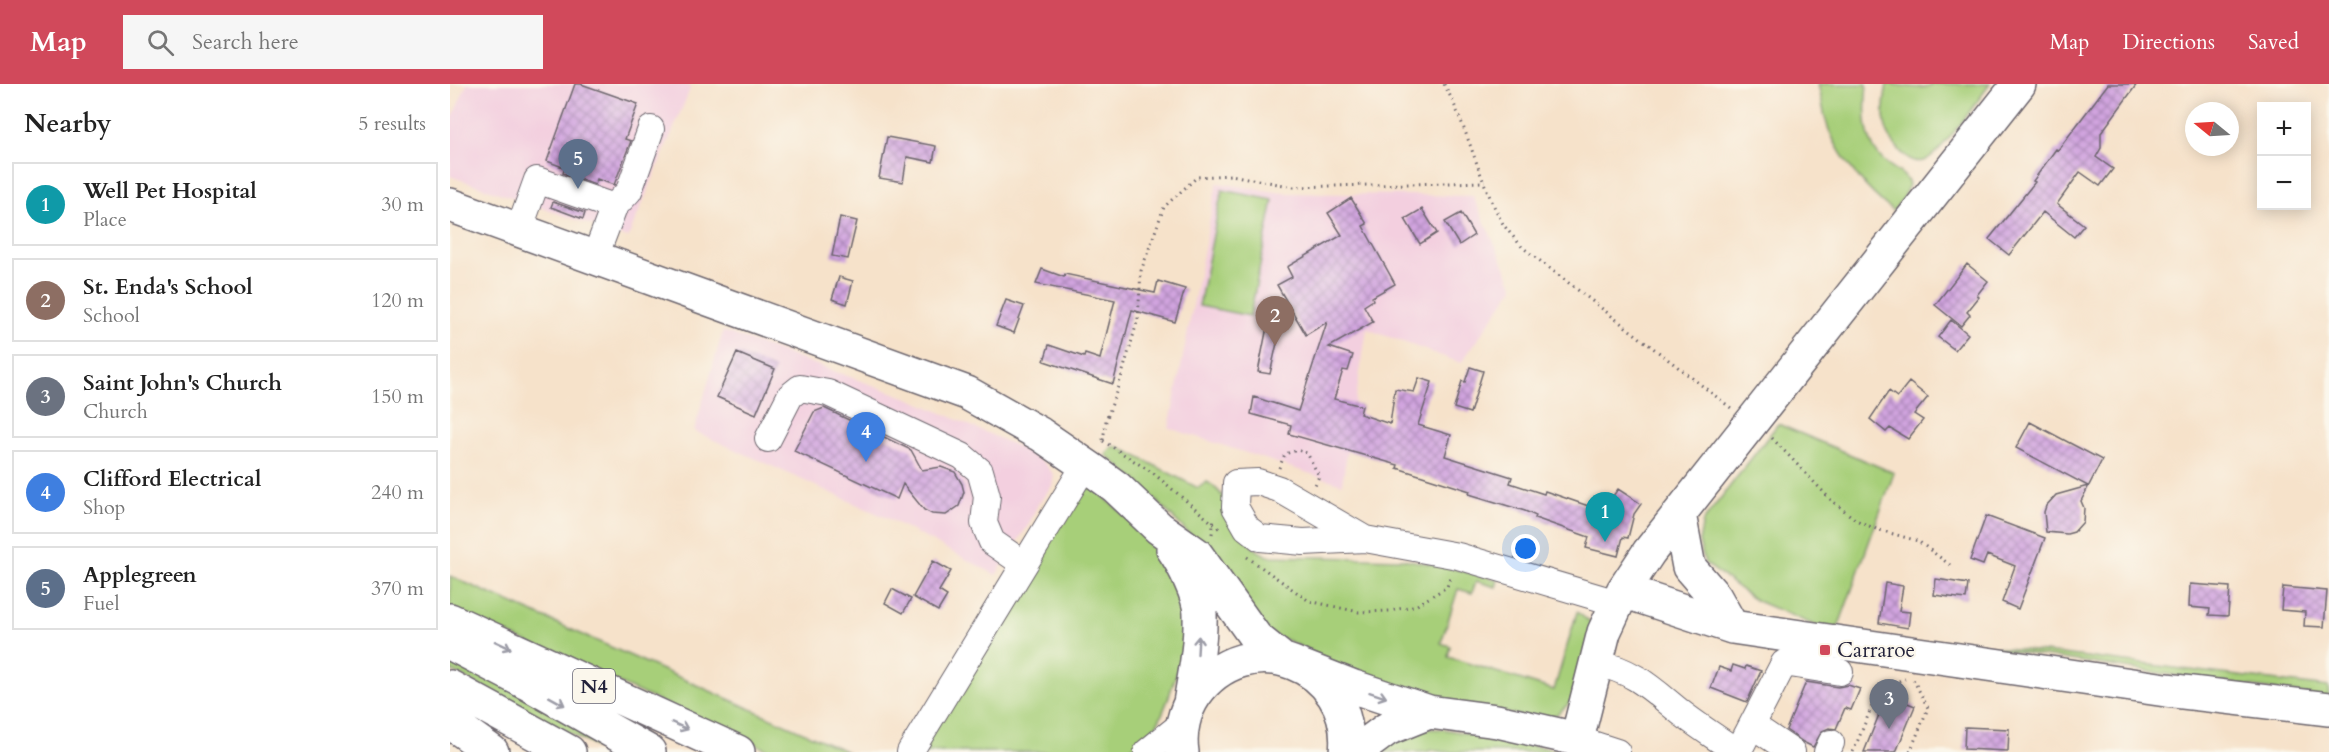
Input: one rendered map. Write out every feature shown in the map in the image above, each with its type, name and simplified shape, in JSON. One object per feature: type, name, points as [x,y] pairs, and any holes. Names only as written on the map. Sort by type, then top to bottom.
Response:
[{"type":"main road","points":[[1185,726],[1202,685],[1219,671],[1238,661],[1260,657],[1293,663],[1354,687],[1429,712],[1497,721],[1577,739],[1604,632],[1620,597],[1649,552],[2019,84]]},
{"type":"main road","points":[[450,205],[966,393],[1040,434],[1094,453],[1116,487],[1159,528],[1196,554],[1256,638],[1322,680],[1336,697],[1344,718],[1348,739],[1346,752]]},
{"type":"main road","points":[[1679,514],[1689,567],[1715,597],[1732,627]]},
{"type":"main road","points":[[1159,528],[1184,564],[1200,611],[1198,658],[1185,726]]},
{"type":"main road","points":[[1620,597],[1732,627],[2142,687],[2329,709]]},
{"type":"main road","name":"N4","points":[[450,620],[738,752]]},
{"type":"main road","name":"N4","points":[[450,644],[527,683],[649,752]]},
{"type":"main road","points":[[450,687],[569,752]]},
{"type":"main road","points":[[1356,752],[1387,729],[1429,712]]},
{"type":"main road","points":[[450,722],[492,752]]},
{"type":"street","points":[[595,257],[614,207],[629,191],[651,129]]},
{"type":"street","points":[[519,230],[537,180],[614,207]]},
{"type":"street","points":[[768,439],[790,396],[800,388],[828,393],[962,456],[980,471],[987,496],[984,523],[992,542],[1024,564]]},
{"type":"street","points":[[910,752],[1094,453]]},
{"type":"street","points":[[1365,539],[1280,489],[1258,482],[1236,483],[1235,507],[1247,528],[1260,538],[1303,542],[1365,539],[1458,556],[1620,597]]},
{"type":"street","points":[[1597,664],[1608,665],[1635,676],[1685,716],[1738,752],[1784,663],[1840,672]]},
{"type":"street","points":[[1752,725],[1792,752]]},
{"type":"street","points":[[1147,752],[1185,726]]},
{"type":"street","points":[[1577,739],[1617,752]]},
{"type":"path","points":[[1444,84],[1458,109],[1503,224],[1522,247],[1751,424],[1769,435],[1831,500],[1856,520],[1875,530],[1918,541],[1950,565]]},
{"type":"path","points":[[1094,453],[1121,378],[1138,319],[1141,271],[1164,207],[1197,177],[1232,175],[1294,187],[1485,182]]},
{"type":"path","points":[[1272,486],[1285,454],[1297,450],[1307,453],[1319,476],[1306,504]]},
{"type":"path","points":[[1837,749],[1880,687],[1912,676],[1928,708],[1910,752]]},
{"type":"shaded area","points":[[467,84],[683,84],[691,87],[628,238],[450,176],[450,123]]},
{"type":"shaded area","points":[[1217,183],[1283,193],[1473,196],[1514,287],[1461,363],[1367,329],[1342,484],[1169,428]]},
{"type":"shaded area","points":[[723,331],[908,398],[1021,448],[1044,463],[1054,475],[1052,486],[1038,504],[1029,524],[996,575],[889,519],[694,431]]},
{"type":"green space","points":[[1818,84],[1867,84],[1865,105],[1869,137],[1878,155],[1903,175],[1909,185],[1893,211],[1864,184],[1834,142],[1827,124]]},
{"type":"green space","points":[[1887,84],[1916,88],[1933,84],[1990,84],[1939,150],[1919,162],[1904,155],[1887,132],[1884,109]]},
{"type":"green space","points":[[1222,190],[1273,200],[1250,316],[1199,306]]},
{"type":"green space","points":[[1778,424],[1894,473],[1838,628],[1833,633],[1755,600],[1705,563],[1699,542],[1703,521]]},
{"type":"green space","points":[[1112,447],[1119,447],[1198,488],[1207,482],[1225,499],[1247,540],[1255,549],[1268,556],[1403,559],[1498,580],[1496,587],[1476,581],[1472,593],[1458,589],[1441,643],[1450,646],[1448,657],[1554,690],[1577,612],[1595,626],[1574,699],[1556,715],[1543,719],[1405,698],[1265,631],[1199,544],[1137,481],[1106,455]]},
{"type":"green space","points":[[1093,487],[1123,513],[1164,557],[1182,592],[1188,620],[1181,660],[1156,726],[1150,734],[1122,752],[920,752],[1079,492]]},
{"type":"green space","points":[[450,576],[848,752],[773,752],[450,608]]},
{"type":"green space","points":[[1956,643],[2328,687],[2329,698]]},
{"type":"green space","points":[[450,655],[626,752],[605,752],[450,670]]},
{"type":"green space","points":[[1406,729],[1443,729],[1567,752],[1445,752],[1432,750],[1375,752]]},
{"type":"building","points":[[575,84],[581,84],[638,104],[625,139],[631,141],[614,185],[597,179],[595,185],[563,173],[565,168],[547,161]]},
{"type":"building","points":[[2108,84],[2137,84],[2101,133],[2101,148],[2096,157],[2113,169],[2100,186],[2080,172],[2057,204],[2084,225],[2074,237],[2043,212],[2009,255],[1989,239]]},
{"type":"building","points":[[887,137],[936,146],[933,162],[907,157],[903,182],[879,178]]},
{"type":"building","points":[[1351,198],[1367,224],[1363,226],[1395,284],[1372,297],[1373,300],[1364,306],[1373,322],[1329,347],[1353,355],[1348,371],[1343,370],[1334,399],[1362,406],[1360,414],[1390,424],[1395,389],[1414,392],[1419,378],[1432,382],[1418,425],[1451,435],[1445,456],[1512,477],[1510,483],[1544,494],[1545,491],[1600,510],[1601,506],[1605,507],[1618,489],[1641,504],[1634,514],[1628,538],[1623,537],[1618,556],[1586,548],[1589,537],[1535,518],[1536,516],[1525,511],[1397,468],[1398,465],[1289,434],[1291,425],[1251,414],[1254,397],[1298,411],[1327,322],[1306,335],[1277,285],[1292,277],[1287,267],[1342,235],[1328,213]]},
{"type":"building","points":[[553,202],[585,213],[583,219],[551,207]]},
{"type":"building","points":[[1422,209],[1437,233],[1420,244],[1405,219]]},
{"type":"building","points":[[1461,213],[1474,235],[1459,245],[1445,222]]},
{"type":"building","points":[[840,217],[857,221],[848,259],[832,256]]},
{"type":"building","points":[[1967,264],[1988,281],[1977,295],[1979,297],[1967,312],[1970,315],[1961,326],[1935,305]]},
{"type":"building","points":[[1042,269],[1064,277],[1065,274],[1155,293],[1158,281],[1185,289],[1175,322],[1132,310],[1113,384],[1044,361],[1049,345],[1084,357],[1085,354],[1100,359],[1115,300],[1036,284]]},
{"type":"building","points":[[839,277],[853,281],[847,304],[832,299]]},
{"type":"building","points":[[1006,300],[1024,306],[1014,333],[996,326]]},
{"type":"building","points":[[1951,320],[1968,334],[1955,350],[1938,337]]},
{"type":"building","points":[[1267,327],[1280,330],[1270,374],[1258,372]]},
{"type":"building","points":[[737,353],[775,369],[756,414],[717,397]]},
{"type":"building","points":[[1470,367],[1483,371],[1470,413],[1454,408],[1462,381],[1465,382]]},
{"type":"building","points":[[1909,382],[1928,397],[1914,414],[1923,420],[1908,439],[1890,428],[1886,432],[1870,419],[1889,391],[1897,397]]},
{"type":"building","points":[[824,408],[911,450],[922,470],[941,467],[955,472],[964,492],[959,506],[946,515],[932,514],[924,510],[903,484],[897,499],[794,451],[814,412]]},
{"type":"building","points":[[2030,422],[2102,460],[2081,501],[2084,508],[2083,522],[2074,532],[2067,534],[2046,532],[2044,512],[2046,506],[2056,495],[2088,486],[2016,448]]},
{"type":"building","points":[[1986,516],[2045,538],[2018,609],[2002,602],[2015,566],[1987,555],[1983,565],[1970,560]]},
{"type":"building","points":[[933,561],[951,571],[939,591],[947,596],[938,611],[913,597]]},
{"type":"building","points":[[1936,579],[1968,584],[1966,599],[1934,595]]},
{"type":"building","points":[[1885,583],[1903,586],[1899,611],[1910,612],[1908,628],[1879,623]]},
{"type":"building","points":[[2190,584],[2230,587],[2228,616],[2209,615],[2210,609],[2189,607]]},
{"type":"building","points":[[2283,587],[2327,591],[2324,627],[2304,626],[2305,612],[2281,610]]},
{"type":"building","points":[[892,589],[911,599],[903,613],[885,603]]},
{"type":"building","points":[[1733,665],[1761,671],[1747,702],[1711,688],[1719,667],[1731,671]]},
{"type":"building","points":[[1806,682],[1838,687],[1848,685],[1860,689],[1851,710],[1845,708],[1836,729],[1829,728],[1822,731],[1813,747],[1786,730]]},
{"type":"building","points":[[1887,695],[1915,706],[1896,752],[1864,752]]},
{"type":"building","points":[[1965,727],[2009,729],[2008,751],[1964,749]]},
{"type":"place","name":"Applegreen","points":[[578,189]]},
{"type":"place","name":"St. Enda's School","points":[[1275,346]]},
{"type":"place","name":"Clifford Electrical","points":[[866,462]]},
{"type":"place","name":"Well Pet Hospital","points":[[1605,542]]},
{"type":"place","name":"Carraroe","points":[[1825,650]]},
{"type":"place","name":"Saint John's Church","points":[[1889,729]]}]
